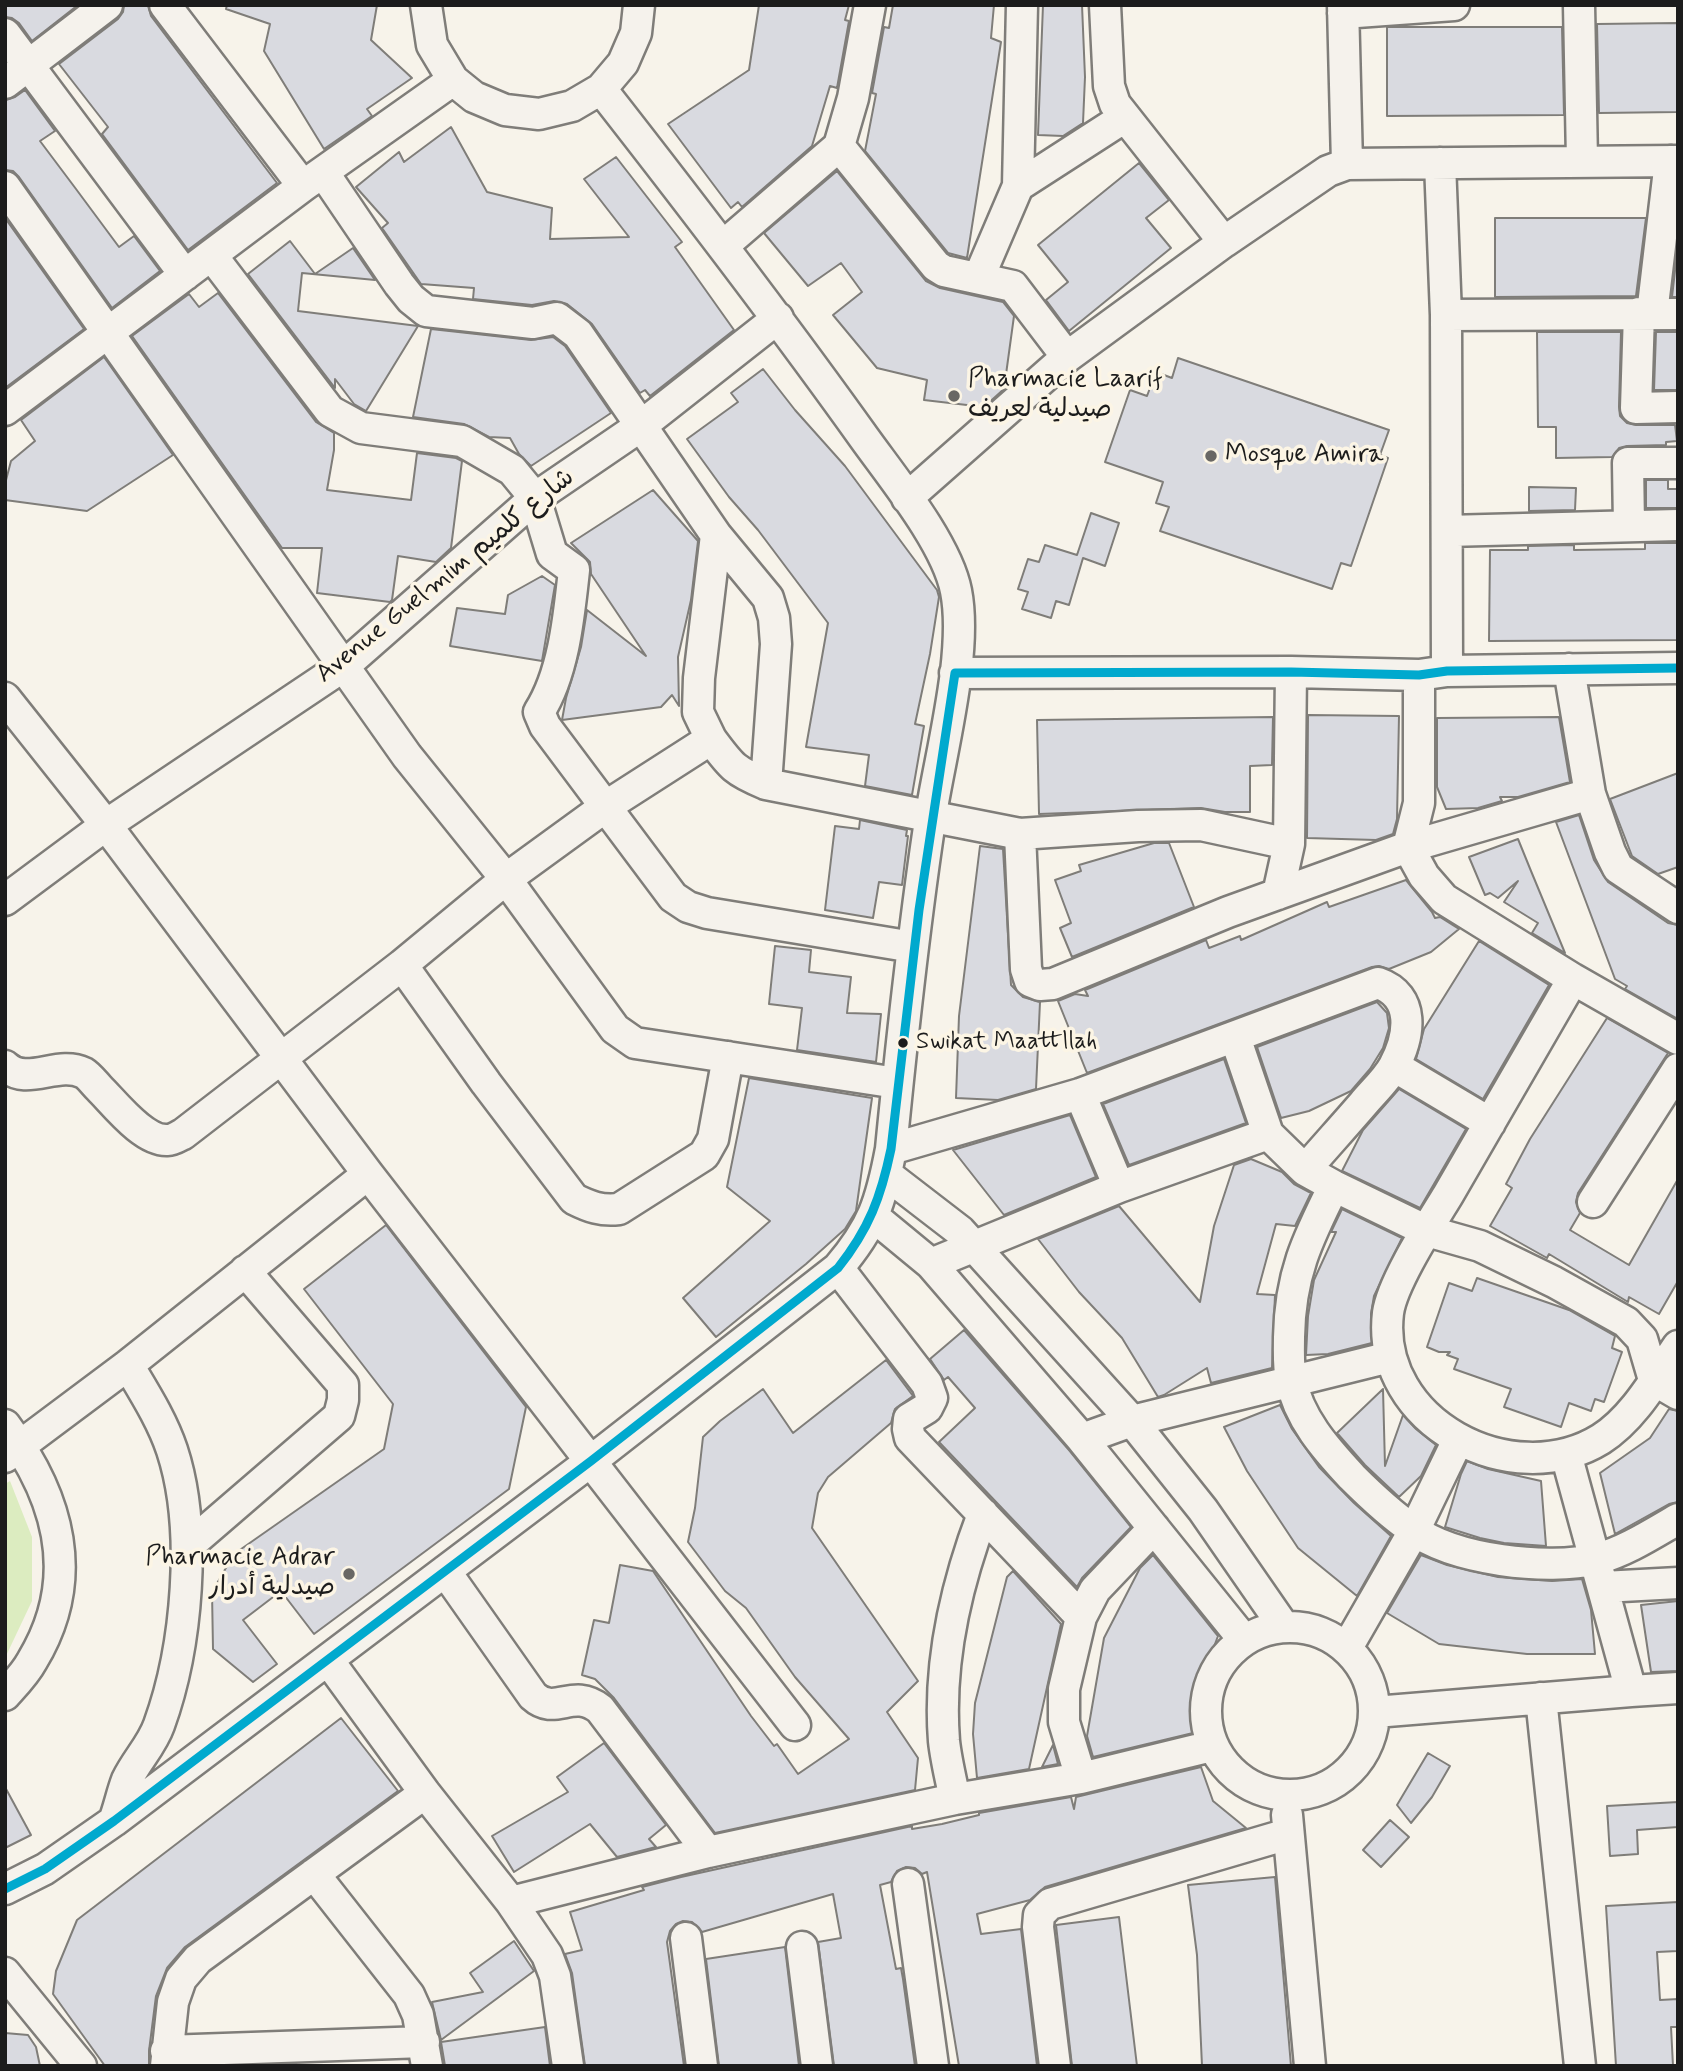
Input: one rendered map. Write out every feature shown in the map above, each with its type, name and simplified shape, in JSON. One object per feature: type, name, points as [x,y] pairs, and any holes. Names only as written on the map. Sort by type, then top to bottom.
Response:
[{"type":"street","points":[[5,83],[107,5]]},
{"type":"street","points":[[165,5],[411,299],[426,311],[533,323],[557,318],[578,334],[716,535],[768,598],[774,618],[776,644],[766,784]]},
{"type":"street","points":[[426,5],[432,45],[453,80],[474,97],[505,110],[539,114],[572,106],[601,89],[623,64],[636,33],[639,5]]},
{"type":"street","points":[[723,246],[839,146],[853,98],[870,5]]},
{"type":"street","points":[[979,277],[1018,186],[1022,5]]},
{"type":"street","points":[[1105,5],[1109,86],[1115,104],[1224,242]]},
{"type":"street","points":[[1347,164],[1343,9],[1454,5]]},
{"type":"street","points":[[1579,5],[1582,161]]},
{"type":"street","points":[[5,34],[185,275]]},
{"type":"street","points":[[5,410],[313,179],[453,80]]},
{"type":"street","points":[[5,1889],[45,1869],[114,1821],[591,1461],[838,1268],[861,1242],[874,1217],[889,1162],[913,947],[931,815],[955,673],[958,625],[956,590],[942,553],[907,498],[778,318],[601,89]]},
{"type":"street","points":[[1018,186],[1125,117]]},
{"type":"street","points":[[839,146],[936,266],[944,271],[1013,286],[1067,357]]},
{"type":"street","points":[[907,498],[1067,357],[1309,183],[1328,171],[1347,164],[1674,161],[1656,314],[1636,408],[1678,407]]},
{"type":"street","points":[[1440,163],[1446,315],[1447,531],[1419,803],[1408,847],[1424,876],[1444,900],[1678,1039]]},
{"type":"street","points":[[5,187],[407,756],[506,879],[621,1034],[635,1043],[897,1083]]},
{"type":"street","points":[[212,256],[330,411],[361,428],[462,441],[512,470],[535,498],[552,554],[574,570],[567,630],[548,698],[539,712],[545,726],[673,897],[688,907],[707,913],[913,947]]},
{"type":"street","points":[[1446,315],[1656,314]]},
{"type":"street","name":"Avenue Guelmim شارع كلميم","points":[[5,900],[106,825],[345,665],[535,498],[642,425],[778,318]]},
{"type":"street","points":[[1629,526],[1628,463],[1678,463]]},
{"type":"street","points":[[1447,531],[1678,525]]},
{"type":"street","points":[[716,535],[699,678],[698,712],[710,739],[740,773],[766,784],[1020,834],[1201,825],[1289,844]]},
{"type":"street","points":[[955,673],[1433,673],[1569,668],[1678,668]]},
{"type":"street","points":[[1569,668],[1590,794],[1618,869],[1678,908]]},
{"type":"street","points":[[1278,894],[1289,844],[1291,672]]},
{"type":"street","points":[[5,698],[106,825],[368,1174],[795,1725]]},
{"type":"street","points":[[5,1066],[11,1072],[23,1076],[66,1069],[85,1073],[137,1127],[155,1138],[169,1140],[183,1134],[402,965],[506,879],[605,807],[710,739]]},
{"type":"street","points":[[1020,834],[1026,969],[1030,981],[1040,985],[1053,984],[1278,894],[1408,847],[1590,794]]},
{"type":"street","points":[[1647,889],[1678,878]]},
{"type":"street","points":[[402,965],[486,1083],[574,1199],[590,1207],[619,1209],[704,1155],[713,1139],[728,1057]]},
{"type":"street","points":[[1573,979],[1398,1285],[1388,1311],[1390,1357],[1404,1388],[1414,1401],[1432,1420],[1458,1440],[1471,1447],[1510,1458],[1541,1459],[1566,1454],[1601,1439],[1619,1426],[1666,1387],[1678,1346]]},
{"type":"street","points":[[889,1162],[1378,983],[1388,986],[1405,1006],[1404,1040],[1394,1066],[1305,1170]]},
{"type":"street","points":[[1235,1037],[1268,1134],[1305,1170],[1427,1231],[1480,1246],[1554,1282],[1626,1322],[1642,1339],[1666,1387]]},
{"type":"street","points":[[1394,1066],[1490,1123]]},
{"type":"street","points":[[1593,1202],[1678,1069]]},
{"type":"street","points":[[1080,1094],[1119,1187]]},
{"type":"street","points":[[931,1264],[1119,1187],[1268,1134]]},
{"type":"street","points":[[889,1162],[960,1231],[1132,1421],[1203,1510],[1284,1627]]},
{"type":"street","points":[[5,1695],[32,1662],[55,1603],[59,1551],[52,1512],[36,1470],[10,1442],[128,1365],[368,1174]]},
{"type":"street","points":[[1334,1186],[1308,1240],[1295,1276],[1290,1321],[1289,1367],[1292,1383],[1301,1411],[1326,1450],[1368,1493],[1414,1531],[1466,1552],[1512,1562],[1554,1564],[1678,1583]]},
{"type":"street","points":[[874,1217],[931,1264],[1082,1439],[1244,1640]]},
{"type":"street","points":[[838,1268],[927,1384],[932,1398],[927,1408],[909,1419],[910,1438],[1081,1617]]},
{"type":"street","points":[[187,1547],[339,1416],[343,1400],[343,1385],[246,1271]]},
{"type":"street","points":[[1082,1439],[1132,1421],[1390,1357]]},
{"type":"street","points":[[114,1821],[128,1779],[159,1727],[166,1701],[181,1627],[187,1547],[184,1510],[172,1450],[160,1422],[128,1365]]},
{"type":"street","points":[[1348,1646],[1414,1531],[1458,1440]]},
{"type":"street","points":[[1566,1454],[1632,1691]]},
{"type":"street","points":[[955,1799],[944,1743],[942,1700],[955,1605],[967,1557],[984,1514]]},
{"type":"street","points":[[1599,1573],[1617,1552],[1678,1519]]},
{"type":"street","points":[[1081,1777],[1064,1722],[1064,1689],[1081,1617],[1095,1590],[1154,1528]]},
{"type":"street","points":[[444,1571],[533,1696],[549,1705],[578,1699],[592,1702],[600,1709],[708,1852]]},
{"type":"street","points":[[1284,1627],[1310,1629],[1348,1646],[1370,1683],[1375,1712],[1370,1739],[1357,1763],[1337,1782],[1312,1793],[1285,1796],[1263,1791],[1242,1781],[1224,1765],[1212,1746],[1206,1723],[1206,1699],[1212,1676],[1226,1656],[1244,1640],[1263,1631],[1284,1627]]},
{"type":"street","points":[[328,1660],[425,1793],[511,1902],[547,1955],[555,1976],[568,2066]]},
{"type":"street","points":[[1375,1712],[1678,1688]]},
{"type":"street","points":[[1542,1698],[1580,2066]]},
{"type":"street","points":[[511,1902],[708,1852],[955,1799],[1081,1777],[1212,1746]]},
{"type":"street","points":[[314,1874],[409,1995],[418,2015],[426,2054],[166,2059],[173,2002],[181,1979],[198,1959],[314,1874],[425,1793]]},
{"type":"street","points":[[1285,1796],[1310,2066]]},
{"type":"street","points":[[1055,2066],[1038,1927],[1039,1915],[1050,1904],[1288,1834]]},
{"type":"street","points":[[908,1884],[933,2066]]},
{"type":"street","points":[[686,1938],[702,2066]]},
{"type":"street","points":[[802,1947],[817,2066]]},
{"type":"street","points":[[5,1973],[57,2051],[81,2066]]},
{"type":"green space","points":[[10,1481],[32,1537],[32,1601],[5,1658],[5,1484]]},
{"type":"building","points":[[5,5],[78,5],[32,41],[19,23],[5,17]]},
{"type":"building","points":[[124,5],[148,5],[151,16],[277,183],[188,250],[102,134],[108,127],[59,64],[118,19]]},
{"type":"building","points":[[227,5],[377,5],[371,40],[412,78],[367,109],[372,116],[324,149],[264,51],[270,24],[226,9]]},
{"type":"building","points":[[759,5],[849,5],[845,20],[849,21],[837,88],[830,86],[812,146],[742,207],[738,202],[731,208],[668,124],[749,70]]},
{"type":"building","points":[[893,5],[994,5],[991,38],[1001,42],[967,258],[948,253],[865,151],[876,94],[872,93],[884,27],[889,28]]},
{"type":"building","points":[[1043,5],[1082,5],[1085,77],[1083,123],[1063,136],[1038,135]]},
{"type":"building","points":[[1678,23],[1678,112],[1599,113],[1597,24]]},
{"type":"building","points":[[1387,27],[1562,27],[1564,115],[1387,116]]},
{"type":"building","points":[[25,90],[55,131],[40,141],[119,247],[134,236],[160,271],[112,308],[19,177],[13,171],[5,170],[5,100]]},
{"type":"building","points":[[451,127],[487,192],[552,208],[550,239],[629,237],[584,179],[616,157],[682,242],[675,247],[734,330],[650,396],[645,390],[640,393],[592,324],[567,304],[554,301],[532,305],[473,299],[474,288],[421,284],[382,228],[388,223],[356,187],[399,152],[404,162]]},
{"type":"building","points":[[1139,163],[1169,200],[1146,218],[1171,248],[1069,331],[1046,300],[1068,282],[1038,245]]},
{"type":"building","points":[[837,171],[926,281],[940,288],[1003,302],[1014,316],[1004,389],[984,407],[924,400],[927,380],[877,368],[833,315],[862,292],[841,263],[808,286],[764,233]]},
{"type":"building","points":[[5,218],[84,329],[5,388]]},
{"type":"building","points":[[1495,218],[1646,218],[1636,296],[1495,297]]},
{"type":"building","points":[[290,241],[315,274],[353,248],[375,280],[302,273],[298,311],[418,326],[366,411],[354,404],[335,379],[335,388],[248,274]]},
{"type":"building","points":[[1678,245],[1678,297],[1672,297]]},
{"type":"building","points":[[218,293],[316,422],[334,433],[327,490],[411,500],[417,453],[462,461],[451,548],[436,562],[398,556],[390,602],[317,593],[322,548],[282,548],[132,336],[189,294],[199,307]]},
{"type":"building","points":[[431,329],[531,340],[553,337],[565,346],[611,413],[531,466],[519,454],[510,438],[489,437],[464,424],[413,417]]},
{"type":"building","points":[[1537,332],[1621,332],[1620,416],[1627,423],[1636,425],[1675,425],[1677,441],[1666,442],[1666,445],[1627,446],[1619,448],[1612,457],[1556,458],[1556,427],[1538,427]]},
{"type":"building","points":[[1656,332],[1678,332],[1678,390],[1654,390]]},
{"type":"building","points":[[104,357],[173,455],[87,511],[5,500],[5,484],[11,461],[35,441],[21,420]]},
{"type":"building","points":[[1178,358],[1389,430],[1380,455],[1388,458],[1351,566],[1341,563],[1332,589],[1160,531],[1169,507],[1156,503],[1163,482],[1105,462],[1130,390],[1147,396],[1156,372],[1172,378]]},
{"type":"building","points":[[763,369],[845,466],[937,590],[939,597],[930,654],[915,724],[924,726],[912,795],[865,786],[869,755],[806,747],[828,623],[687,439],[738,402],[731,393]]},
{"type":"building","points":[[1646,480],[1668,480],[1668,489],[1678,489],[1678,508],[1646,508]]},
{"type":"building","points":[[1529,487],[1576,488],[1575,510],[1529,511]]},
{"type":"building","points":[[653,490],[698,541],[691,600],[678,657],[679,706],[672,695],[661,707],[562,720],[581,647],[587,610],[646,656],[591,574],[590,562],[571,543]]},
{"type":"building","points":[[1091,513],[1119,523],[1105,566],[1083,558],[1069,605],[1056,601],[1051,618],[1022,609],[1028,592],[1018,589],[1028,559],[1039,562],[1045,545],[1077,555]]},
{"type":"building","points":[[1645,543],[1678,543],[1678,640],[1489,641],[1490,550],[1528,550],[1528,546],[1574,545],[1574,550],[1645,549]]},
{"type":"building","points":[[542,576],[555,585],[542,661],[450,646],[457,608],[505,614],[508,595]]},
{"type":"building","points":[[1308,715],[1399,716],[1397,819],[1393,834],[1376,840],[1307,838]]},
{"type":"building","points":[[1273,717],[1272,765],[1250,766],[1250,812],[1201,808],[1039,814],[1037,720]]},
{"type":"building","points":[[1559,717],[1570,782],[1518,797],[1500,797],[1502,801],[1478,808],[1446,809],[1437,787],[1437,718]]},
{"type":"building","points":[[1678,773],[1678,867],[1658,874],[1632,856],[1610,799]]},
{"type":"building","points":[[1579,815],[1594,860],[1608,882],[1668,923],[1678,925],[1678,1019],[1625,989],[1627,986],[1615,979],[1556,822]]},
{"type":"building","points":[[860,820],[907,830],[908,836],[902,885],[879,882],[873,918],[825,910],[835,826],[859,829]]},
{"type":"building","points":[[1518,839],[1565,953],[1532,933],[1538,923],[1504,902],[1518,881],[1498,898],[1490,893],[1485,895],[1469,857]]},
{"type":"building","points":[[1154,843],[1169,843],[1194,907],[1072,957],[1060,928],[1071,923],[1055,880],[1081,871],[1079,865]]},
{"type":"building","points":[[980,846],[1003,849],[1011,985],[1023,997],[1040,1002],[1036,1089],[998,1100],[956,1098],[959,1016]]},
{"type":"building","points":[[1406,880],[1435,918],[1440,917],[1459,929],[1431,952],[1389,969],[1372,967],[1087,1073],[1058,1001],[1075,994],[1088,996],[1085,990],[1206,940],[1209,948],[1240,936],[1241,940],[1327,902],[1329,907]]},
{"type":"building","points":[[1479,941],[1549,985],[1483,1099],[1416,1059],[1424,1029]]},
{"type":"building","points":[[775,946],[811,950],[809,972],[851,977],[847,1013],[881,1014],[876,1062],[797,1050],[802,1008],[769,1004]]},
{"type":"building","points":[[1377,1002],[1387,1013],[1389,1028],[1383,1048],[1370,1069],[1351,1091],[1309,1111],[1281,1118],[1257,1047]]},
{"type":"building","points":[[1607,1018],[1668,1053],[1578,1193],[1576,1202],[1580,1213],[1570,1230],[1629,1265],[1678,1179],[1678,1281],[1659,1314],[1629,1297],[1628,1302],[1549,1254],[1547,1258],[1490,1226],[1512,1188],[1506,1184],[1530,1139]]},
{"type":"building","points":[[1224,1059],[1246,1123],[1129,1165],[1103,1104]]},
{"type":"building","points":[[749,1078],[872,1098],[856,1211],[845,1229],[716,1337],[683,1298],[770,1221],[727,1187]]},
{"type":"building","points":[[1399,1089],[1466,1129],[1420,1208],[1342,1171],[1363,1130]]},
{"type":"building","points":[[1070,1115],[1096,1177],[1004,1215],[953,1150]]},
{"type":"building","points":[[1251,1159],[1282,1172],[1294,1184],[1311,1193],[1295,1226],[1276,1224],[1257,1294],[1275,1295],[1272,1368],[1211,1383],[1207,1368],[1158,1397],[1122,1338],[1079,1292],[1038,1239],[1119,1206],[1200,1302],[1214,1226],[1234,1165]]},
{"type":"building","points":[[1342,1209],[1402,1238],[1374,1296],[1371,1314],[1372,1343],[1328,1354],[1306,1355],[1308,1316],[1314,1280],[1336,1232],[1331,1232]]},
{"type":"building","points":[[386,1225],[526,1407],[509,1489],[314,1634],[281,1591],[243,1620],[277,1664],[253,1682],[213,1649],[212,1592],[234,1554],[384,1449],[393,1404],[304,1289]]},
{"type":"building","points":[[1477,1278],[1569,1310],[1615,1336],[1612,1348],[1622,1352],[1604,1402],[1595,1399],[1591,1411],[1569,1403],[1561,1427],[1504,1407],[1511,1389],[1454,1369],[1458,1359],[1447,1355],[1450,1352],[1439,1352],[1427,1347],[1449,1283],[1472,1291]]},
{"type":"building","points":[[964,1330],[1069,1450],[1131,1527],[1082,1578],[1077,1587],[939,1442],[975,1408],[948,1377],[944,1380],[930,1359]]},
{"type":"building","points":[[886,1360],[913,1396],[895,1409],[891,1423],[828,1477],[818,1493],[812,1528],[918,1681],[887,1712],[918,1758],[915,1790],[715,1833],[614,1698],[595,1679],[582,1675],[594,1620],[609,1623],[620,1565],[653,1571],[751,1716],[774,1746],[777,1744],[798,1774],[849,1739],[795,1677],[746,1608],[725,1591],[688,1542],[695,1508],[703,1437],[720,1421],[763,1389],[793,1433]]},
{"type":"building","points":[[1383,1389],[1385,1466],[1403,1415],[1436,1445],[1421,1476],[1399,1497],[1365,1465],[1337,1433]]},
{"type":"building","points":[[1280,1405],[1292,1429],[1319,1467],[1391,1536],[1357,1596],[1298,1548],[1247,1471],[1224,1427]]},
{"type":"building","points":[[1669,1409],[1678,1411],[1678,1502],[1669,1504],[1615,1534],[1600,1473],[1650,1438]]},
{"type":"building","points":[[1467,1461],[1488,1469],[1541,1481],[1546,1546],[1504,1543],[1445,1527]]},
{"type":"building","points":[[1153,1555],[1218,1636],[1191,1708],[1193,1733],[1093,1757],[1087,1736],[1104,1638],[1140,1568]]},
{"type":"building","points":[[1421,1555],[1447,1565],[1498,1577],[1552,1581],[1582,1579],[1591,1610],[1595,1654],[1527,1654],[1439,1644],[1387,1613]]},
{"type":"building","points":[[1013,1571],[1061,1624],[1029,1769],[977,1778],[973,1734],[975,1703],[1007,1577]]},
{"type":"building","points":[[1678,1601],[1678,1671],[1651,1672],[1641,1605]]},
{"type":"building","points":[[341,1718],[398,1791],[185,1947],[167,1968],[156,1996],[149,2066],[105,2066],[53,1994],[56,1971],[77,1920]]},
{"type":"building","points":[[604,1743],[666,1825],[649,1839],[656,1847],[617,1857],[590,1824],[514,1872],[492,1836],[568,1792],[557,1777]]},
{"type":"building","points":[[1053,1745],[1058,1764],[1042,1767]]},
{"type":"building","points":[[1428,1753],[1450,1766],[1432,1797],[1411,1823],[1397,1805]]},
{"type":"building","points":[[1201,1767],[1213,1801],[1246,1828],[1045,1887],[1030,1900],[977,1914],[981,1934],[1021,1929],[1037,2066],[959,2066],[927,1872],[922,1874],[915,1868],[906,1867],[897,1871],[891,1882],[880,1885],[896,1969],[901,1968],[915,2066],[834,2066],[818,1942],[841,1938],[833,1894],[702,1932],[692,1922],[683,1921],[676,1924],[670,1931],[667,1942],[684,2066],[585,2066],[572,1973],[565,1954],[582,1950],[570,1912],[644,1890],[642,1887],[681,1877],[912,1826],[912,1829],[942,1824],[979,1813],[1071,1797],[1074,1809],[1076,1797]]},
{"type":"building","points":[[5,1787],[31,1835],[5,1848]]},
{"type":"building","points":[[1678,1802],[1678,1827],[1637,1830],[1638,1854],[1610,1856],[1607,1806]]},
{"type":"building","points":[[1390,1820],[1409,1837],[1381,1867],[1363,1850]]},
{"type":"building","points":[[1275,1877],[1291,2066],[1202,2066],[1197,1955],[1188,1885]]},
{"type":"building","points":[[1678,1902],[1678,1951],[1657,1952],[1660,2000],[1678,1999],[1678,2027],[1671,2027],[1673,2066],[1616,2066],[1606,1906]]},
{"type":"building","points":[[1119,1917],[1137,2066],[1072,2066],[1056,1925]]},
{"type":"building","points":[[514,1941],[534,1971],[441,2040],[432,2002],[483,1992],[470,1973]]},
{"type":"building","points":[[785,1947],[799,2066],[719,2066],[706,1959]]},
{"type":"building","points":[[545,2027],[550,2066],[445,2066],[441,2042]]},
{"type":"building","points":[[5,2033],[28,2035],[36,2047],[40,2066],[5,2066]]},
{"type":"transit line","points":[[955,673],[1291,672],[1419,675],[1447,671],[1678,668]]},
{"type":"transit line","points":[[5,1889],[45,1869],[114,1821],[591,1461],[838,1268],[849,1254],[872,1212],[891,1149],[919,910],[955,673]]},
{"type":"place","name":"Pharmacie Laarif صيدلية لعريف","points":[[954,396]]},
{"type":"place","name":"Mosque Amira","points":[[1211,456]]},
{"type":"place","name":"Swikat Maattllah","points":[[903,1043]]},
{"type":"place","name":"Pharmacie Adrar صيدلية أدرار","points":[[349,1574]]}]
